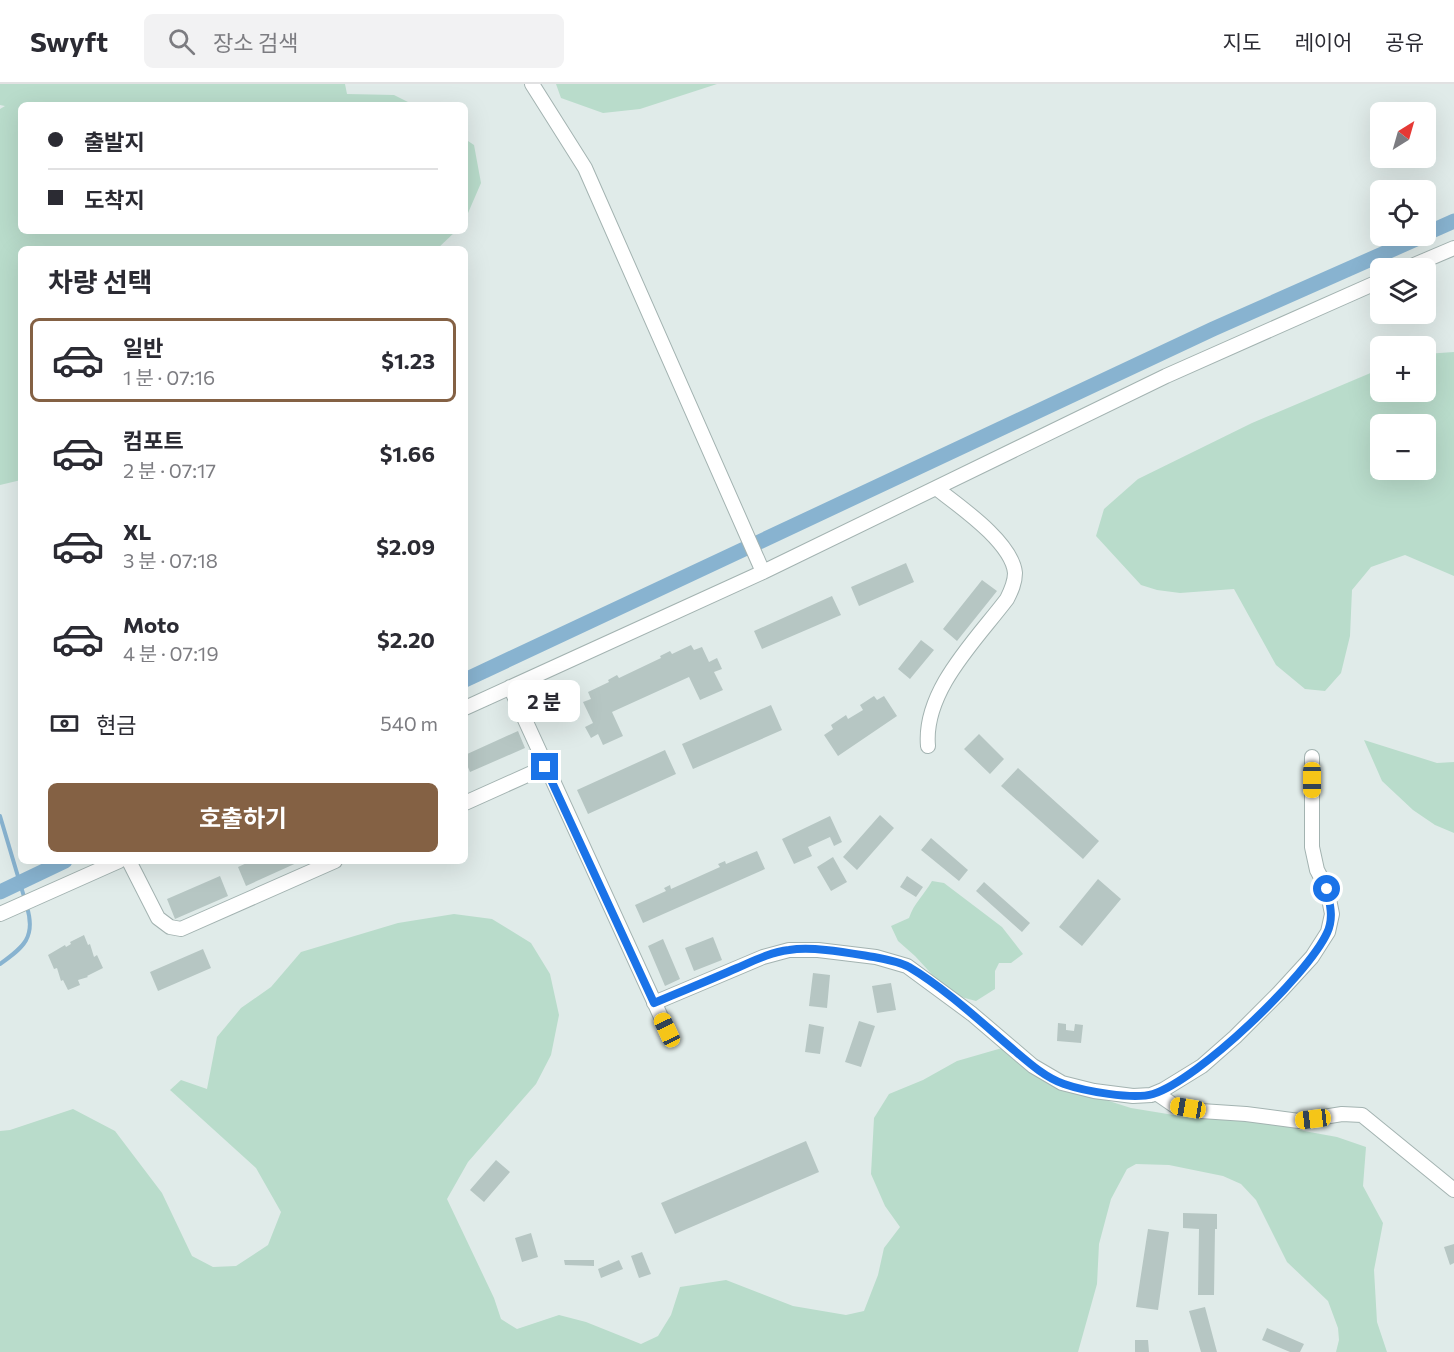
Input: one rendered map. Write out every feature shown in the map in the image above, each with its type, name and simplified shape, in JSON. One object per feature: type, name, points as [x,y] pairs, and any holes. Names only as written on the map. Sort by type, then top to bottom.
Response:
[{"type":"street","points":[[532,84],[585,168],[761,568]]},
{"type":"street","points":[[1430,258],[1454,248]]},
{"type":"street","points":[[468,707],[936,488],[1166,376],[1370,285]]},
{"type":"street","points":[[928,746],[928,722],[939,693],[954,667],[1007,599],[1013,588],[1015,572],[1006,550],[969,514],[936,488]]},
{"type":"street","points":[[510,687],[667,1030]]},
{"type":"street","points":[[654,1003],[763,957],[789,950],[818,950],[876,957],[907,966],[972,1014],[1033,1066],[1062,1083],[1094,1092],[1133,1096],[1156,1093],[1202,1066],[1235,1036],[1312,957],[1328,932],[1332,914],[1327,889],[1317,870],[1312,848],[1312,757]]},
{"type":"street","points":[[468,802],[545,767]]},
{"type":"street","points":[[0,914],[112,864]]},
{"type":"street","points":[[131,864],[158,918],[170,927],[181,929],[328,864]]},
{"type":"street","points":[[1156,1093],[1175,1106],[1201,1111],[1299,1121],[1342,1114],[1362,1115],[1454,1190]]},
{"type":"green space","points":[[0,84],[345,84],[347,94],[394,95],[408,102],[18,102],[18,234],[453,234],[440,246],[18,246],[18,481],[0,485],[0,109],[5,106],[0,105]]},
{"type":"green space","points":[[556,84],[717,84],[640,109],[603,113],[561,98]]},
{"type":"green space","points":[[468,141],[474,145],[481,183],[468,213]]},
{"type":"green space","points":[[1454,352],[1454,576],[1405,555],[1371,567],[1352,590],[1350,636],[1341,673],[1325,691],[1305,689],[1276,665],[1234,589],[1180,593],[1141,585],[1096,536],[1104,509],[1138,479],[1252,423],[1370,373],[1370,402],[1436,402],[1436,353]]},
{"type":"green space","points":[[1364,740],[1437,763],[1454,762],[1454,833],[1435,825],[1413,810],[1382,781]]},
{"type":"green space","points":[[932,881],[944,883],[1002,927],[1023,954],[1011,963],[999,963],[995,971],[995,989],[976,1001],[950,994],[898,941],[891,926],[909,918]]},
{"type":"green space","points":[[454,914],[492,919],[531,943],[550,974],[559,1015],[551,1055],[536,1084],[468,1162],[447,1199],[494,1298],[501,1319],[517,1329],[559,1315],[586,1322],[641,1344],[658,1336],[671,1315],[680,1287],[726,1280],[793,1306],[846,1315],[864,1311],[878,1275],[884,1248],[900,1227],[885,1206],[871,1174],[874,1118],[889,1094],[923,1080],[957,1061],[1002,1048],[1090,1095],[1131,1108],[1198,1119],[1263,1119],[1304,1131],[1337,1137],[1366,1147],[1363,1186],[1383,1223],[1374,1270],[1377,1322],[1387,1352],[1336,1352],[1339,1340],[1338,1328],[1328,1301],[1287,1262],[1256,1200],[1241,1184],[1223,1176],[1169,1165],[1136,1164],[1127,1169],[1111,1199],[1099,1244],[1097,1284],[1078,1352],[0,1352],[0,1131],[10,1130],[73,1109],[115,1131],[162,1193],[192,1256],[213,1267],[236,1266],[268,1245],[281,1212],[256,1168],[170,1090],[181,1080],[207,1089],[217,1037],[241,1008],[271,987],[301,952],[398,923]]},
{"type":"building","points":[[906,563],[914,582],[859,606],[851,587]]},
{"type":"building","points":[[982,580],[997,591],[957,641],[943,629]]},
{"type":"building","points":[[832,596],[841,615],[762,649],[754,631]]},
{"type":"building","points":[[921,640],[934,650],[910,679],[898,669]]},
{"type":"building","points":[[691,645],[694,650],[702,647],[709,662],[717,658],[722,669],[714,672],[723,690],[700,700],[689,677],[612,712],[623,736],[603,745],[598,734],[591,738],[585,727],[593,723],[583,702],[591,699],[588,692],[609,682],[608,680],[617,675],[619,678],[661,658],[660,656],[670,651],[672,654]]},
{"type":"building","points":[[874,696],[877,700],[884,696],[897,716],[838,756],[824,735],[833,729],[831,725],[846,715],[848,719],[863,710],[860,705]]},
{"type":"building","points":[[771,705],[782,730],[693,769],[682,744]]},
{"type":"building","points":[[518,731],[525,748],[470,772],[468,754]]},
{"type":"building","points":[[979,734],[1004,759],[990,774],[964,749]]},
{"type":"building","points":[[665,750],[676,774],[588,814],[577,790]]},
{"type":"building","points":[[1018,768],[1099,841],[1083,859],[1001,786]]},
{"type":"building","points":[[880,815],[894,828],[857,870],[843,857]]},
{"type":"building","points":[[830,816],[842,842],[834,846],[830,837],[808,847],[812,856],[794,864],[782,839]]},
{"type":"building","points":[[931,838],[968,870],[959,881],[921,850]]},
{"type":"building","points":[[757,851],[765,869],[643,923],[635,905],[666,891],[664,888],[670,885],[671,889],[720,867],[718,864],[725,861],[726,864]]},
{"type":"building","points":[[833,857],[847,882],[831,891],[817,867]]},
{"type":"building","points":[[244,864],[294,864],[246,886],[238,867]]},
{"type":"building","points":[[220,876],[228,896],[175,919],[167,899]]},
{"type":"building","points":[[907,876],[923,887],[916,897],[900,887]]},
{"type":"building","points":[[1098,879],[1121,899],[1082,946],[1059,927]]},
{"type":"building","points":[[984,882],[1030,923],[1022,932],[976,891]]},
{"type":"building","points":[[84,935],[94,957],[97,955],[103,968],[78,980],[80,985],[68,990],[48,955]]},
{"type":"building","points":[[713,937],[722,960],[694,971],[685,948]]},
{"type":"building","points":[[663,939],[680,979],[665,986],[648,946]]},
{"type":"building","points":[[203,949],[211,968],[158,991],[150,972]]},
{"type":"building","points":[[813,973],[830,975],[827,1008],[809,1006]]},
{"type":"building","points":[[891,983],[896,1010],[877,1013],[872,986]]},
{"type":"building","points":[[859,1021],[875,1026],[861,1067],[845,1062]]},
{"type":"building","points":[[1058,1023],[1066,1024],[1066,1030],[1074,1031],[1075,1024],[1083,1025],[1081,1043],[1057,1041]]},
{"type":"building","points":[[809,1024],[824,1027],[820,1054],[805,1052]]},
{"type":"building","points":[[806,1141],[819,1172],[675,1234],[661,1203]]},
{"type":"building","points":[[496,1160],[510,1172],[484,1202],[470,1190]]},
{"type":"building","points":[[1183,1213],[1217,1214],[1214,1295],[1198,1295],[1199,1229],[1183,1228]]},
{"type":"building","points":[[1148,1229],[1169,1232],[1158,1310],[1136,1307]]},
{"type":"building","points":[[531,1233],[538,1257],[522,1262],[515,1238]]},
{"type":"building","points":[[1454,1244],[1454,1263],[1450,1265],[1444,1247]]},
{"type":"building","points":[[642,1252],[651,1274],[639,1278],[631,1256]]},
{"type":"building","points":[[564,1260],[594,1260],[594,1266],[565,1265]]},
{"type":"building","points":[[619,1260],[623,1269],[601,1278],[598,1269]]},
{"type":"building","points":[[1205,1307],[1217,1352],[1201,1352],[1189,1311]]},
{"type":"building","points":[[1267,1328],[1304,1344],[1300,1352],[1290,1352],[1262,1340]]},
{"type":"building","points":[[1135,1340],[1148,1340],[1149,1352],[1135,1352]]},
{"type":"waterway","points":[[1436,229],[1454,221]]},
{"type":"waterway","points":[[468,679],[1213,329],[1400,246]]},
{"type":"waterway","points":[[0,816],[25,900]]},
{"type":"waterway","points":[[0,892],[59,864]]},
{"type":"waterway","points":[[0,964],[16,952],[29,934],[27,907]]},
{"type":"route","points":[[545,767],[654,1003],[763,957],[789,950],[818,950],[876,957],[907,966],[972,1014],[1033,1066],[1062,1083],[1094,1092],[1133,1096],[1151,1095],[1202,1066],[1279,993],[1312,957],[1328,932],[1332,914],[1327,889]]}]
